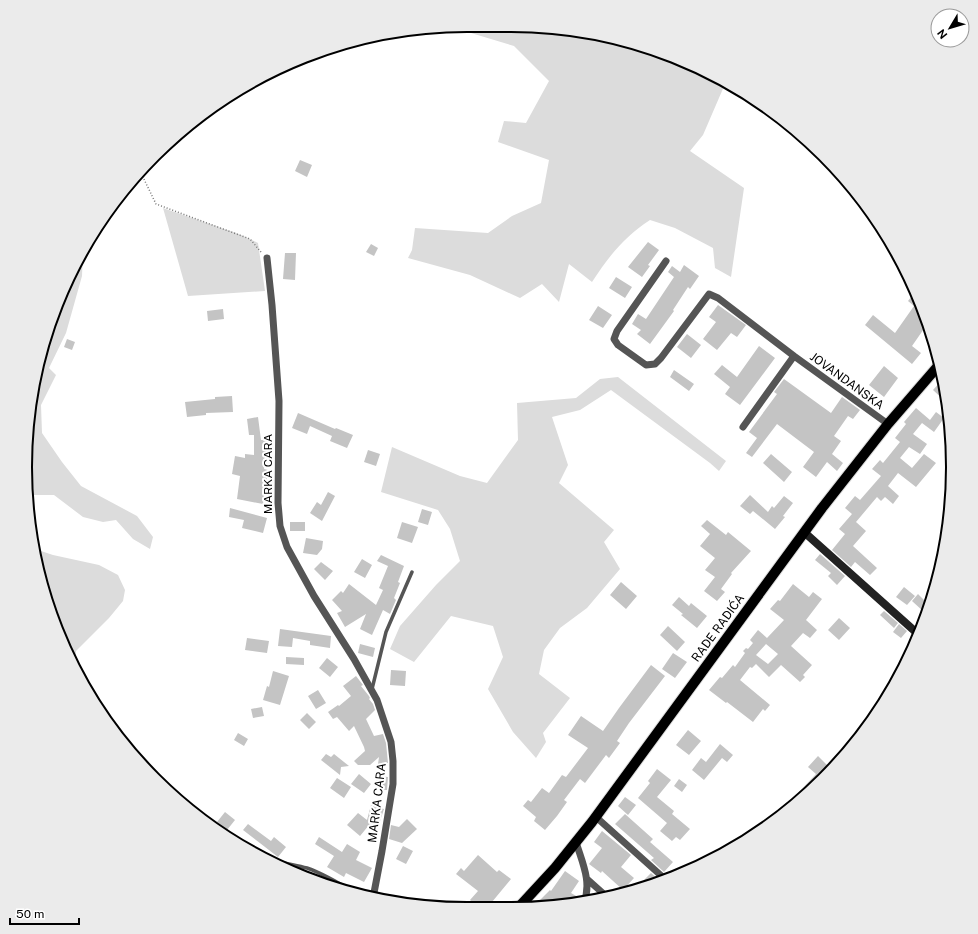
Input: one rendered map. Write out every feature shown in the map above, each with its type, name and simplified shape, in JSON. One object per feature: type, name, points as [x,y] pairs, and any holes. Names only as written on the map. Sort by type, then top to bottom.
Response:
[{"type":"main road","name":"RADE RADIĆA","points":[[524,902],[555,868],[596,817],[804,532],[888,424],[935,369]]},
{"type":"street","name":"MARKA CARA","points":[[267,258],[279,401],[278,496],[280,526],[287,547],[303,577],[354,659],[377,700],[391,742],[393,784],[374,892]]},
{"type":"street","name":"JOVANDANSKA","points":[[666,261],[617,331],[614,339],[618,346],[646,365],[655,364],[709,294],[718,298],[794,356],[888,424]]},
{"type":"street","name":"JOVANDANSKA","points":[[743,427],[794,356]]},
{"type":"street","points":[[804,532],[914,630]]},
{"type":"street","points":[[596,817],[661,875]]},
{"type":"street","points":[[576,842],[587,879],[586,896]]},
{"type":"street","points":[[587,879],[602,892]]},
{"type":"lane","points":[[371,690],[386,632],[412,572]]},
{"type":"lane","points":[[292,865],[307,868],[328,876],[338,882]]},
{"type":"path","points":[[143,177],[156,204],[250,239],[267,258]]},
{"type":"shaded area","points":[[468,32],[539,33],[596,40],[651,55],[677,65],[724,87],[703,135],[690,151],[744,188],[731,277],[715,268],[713,248],[675,228],[650,220],[625,240],[592,282],[569,264],[559,302],[542,284],[520,298],[470,275],[408,258],[412,250],[415,228],[488,233],[512,216],[541,203],[549,160],[498,142],[504,121],[526,123],[549,81],[514,46]]},
{"type":"shaded area","points":[[163,208],[239,234],[258,243],[265,291],[188,296]]},
{"type":"shaded area","points":[[82,264],[82,276],[66,333],[49,368],[56,375],[41,405],[42,433],[81,486],[137,516],[153,537],[150,549],[133,539],[116,520],[103,522],[83,517],[54,495],[33,495],[32,467],[36,410],[40,382],[55,327],[65,301]]},
{"type":"shaded area","points":[[618,377],[726,461],[719,471],[611,390],[580,410],[552,417],[568,465],[559,483],[614,530],[604,542],[620,569],[587,608],[560,628],[544,650],[539,674],[570,698],[543,733],[546,742],[536,758],[513,732],[488,689],[503,657],[493,626],[451,616],[414,662],[390,649],[400,626],[436,585],[460,561],[450,529],[438,510],[381,492],[392,447],[460,476],[487,483],[518,440],[517,403],[576,398],[600,379]]},
{"type":"shaded area","points":[[40,551],[99,565],[118,575],[125,590],[123,601],[109,618],[76,651],[76,656],[55,607]]},
{"type":"building","points":[[300,160],[312,165],[307,177],[295,171]]},
{"type":"building","points":[[648,242],[659,250],[648,265],[650,266],[642,277],[628,267]]},
{"type":"building","points":[[371,244],[378,248],[374,256],[366,252]]},
{"type":"building","points":[[285,253],[296,253],[295,280],[283,279]]},
{"type":"building","points":[[684,265],[699,276],[690,289],[688,287],[673,310],[674,311],[650,344],[637,334],[641,330],[632,324],[638,314],[646,319],[674,277],[668,272],[672,266],[680,272]]},
{"type":"building","points":[[616,277],[632,287],[625,298],[609,288]]},
{"type":"building","points":[[911,297],[924,329],[912,346],[921,353],[912,364],[865,325],[873,315],[895,333],[914,306],[908,301]]},
{"type":"building","points":[[718,305],[746,325],[737,337],[731,333],[717,350],[703,339],[716,322],[709,317]]},
{"type":"building","points":[[598,306],[612,315],[603,328],[589,320]]},
{"type":"building","points":[[223,309],[224,319],[208,321],[207,311]]},
{"type":"building","points":[[687,334],[701,345],[691,358],[677,347]]},
{"type":"building","points":[[67,339],[75,342],[72,350],[64,347]]},
{"type":"building","points":[[759,346],[775,358],[740,405],[725,394],[730,387],[714,374],[722,365],[737,377]]},
{"type":"building","points":[[884,366],[898,378],[884,397],[869,385]]},
{"type":"building","points":[[674,370],[694,384],[689,391],[670,377]]},
{"type":"building","points":[[784,379],[831,413],[842,397],[860,410],[853,419],[848,416],[834,436],[841,441],[832,454],[843,463],[837,471],[827,462],[816,477],[803,467],[814,452],[777,424],[752,457],[746,453],[757,438],[749,432],[777,394],[774,392]]},
{"type":"building","points":[[938,384],[940,397],[933,390]]},
{"type":"building","points":[[232,396],[233,412],[206,413],[206,415],[187,417],[185,402]]},
{"type":"building","points":[[916,408],[930,420],[936,412],[943,417],[943,419],[934,432],[922,423],[913,434],[927,444],[920,454],[909,447],[900,458],[912,468],[924,454],[936,463],[916,487],[898,473],[888,486],[899,496],[893,504],[885,497],[881,501],[877,497],[856,522],[866,531],[853,546],[877,568],[870,575],[855,562],[851,567],[832,550],[845,534],[839,529],[852,514],[845,508],[855,496],[860,500],[881,476],[872,469],[880,460],[883,463],[900,442],[895,438],[906,424],[904,422]]},
{"type":"building","points":[[298,413],[353,435],[347,448],[330,441],[332,436],[310,426],[307,434],[292,428]]},
{"type":"building","points":[[258,417],[261,440],[269,440],[264,469],[268,470],[263,504],[237,499],[240,476],[232,474],[235,456],[245,458],[245,454],[254,455],[254,435],[249,435],[247,419]]},
{"type":"building","points":[[368,450],[380,454],[376,466],[364,462]]},
{"type":"building","points":[[771,454],[792,472],[784,482],[763,463]]},
{"type":"building","points":[[328,492],[335,496],[322,521],[310,513],[317,502],[321,505]]},
{"type":"building","points":[[750,495],[768,512],[772,506],[774,508],[784,496],[793,503],[783,516],[785,517],[775,529],[753,511],[750,514],[740,506]]},
{"type":"building","points":[[230,508],[267,518],[263,533],[242,528],[244,520],[229,517]]},
{"type":"building","points":[[422,509],[432,512],[428,525],[418,522]]},
{"type":"building","points":[[707,520],[726,535],[728,532],[751,551],[731,573],[732,574],[721,589],[725,592],[717,601],[704,591],[715,577],[705,570],[715,558],[700,546],[710,534],[701,526]]},
{"type":"building","points":[[290,522],[305,522],[305,531],[290,531]]},
{"type":"building","points":[[402,522],[418,527],[412,543],[397,538]]},
{"type":"building","points":[[306,538],[323,541],[322,549],[317,555],[303,553]]},
{"type":"building","points":[[820,554],[845,576],[837,585],[828,576],[831,573],[815,560]]},
{"type":"building","points":[[381,555],[404,566],[398,582],[400,583],[394,598],[396,600],[390,614],[383,610],[372,635],[360,629],[366,614],[345,627],[337,613],[342,611],[332,600],[341,591],[343,593],[349,584],[376,605],[383,590],[379,588],[388,566],[377,561]]},
{"type":"building","points":[[362,559],[372,565],[365,578],[354,572]]},
{"type":"building","points":[[321,562],[333,571],[325,580],[314,569]]},
{"type":"building","points":[[621,582],[637,596],[626,609],[610,595]]},
{"type":"building","points":[[793,584],[809,597],[813,592],[822,599],[806,620],[817,630],[810,638],[803,633],[791,646],[812,665],[803,675],[805,677],[800,682],[781,665],[769,677],[756,664],[752,668],[750,667],[740,680],[770,705],[765,711],[763,709],[753,722],[709,690],[733,665],[735,667],[745,653],[743,651],[746,648],[748,649],[753,643],[750,640],[758,630],[767,638],[784,620],[770,609],[778,600],[780,601]],"holes":[[[766,644],[778,654],[768,664],[756,655]]]},
{"type":"building","points":[[904,587],[915,596],[907,605],[896,597]]},
{"type":"building","points":[[918,594],[925,601],[922,610],[912,601]]},
{"type":"building","points":[[679,597],[689,606],[691,603],[707,616],[697,628],[681,615],[683,614],[672,605]]},
{"type":"building","points":[[884,611],[898,623],[894,628],[880,615]]},
{"type":"building","points":[[839,618],[850,628],[839,640],[828,630]]},
{"type":"building","points":[[899,624],[907,631],[901,638],[893,632]]},
{"type":"building","points":[[668,626],[685,642],[677,651],[660,635]]},
{"type":"building","points":[[280,629],[331,636],[330,648],[310,645],[310,641],[293,638],[292,647],[278,646]]},
{"type":"building","points":[[247,638],[269,641],[267,653],[245,650]]},
{"type":"building","points":[[360,644],[375,648],[373,657],[358,653]]},
{"type":"building","points":[[673,653],[687,662],[675,678],[662,669]]},
{"type":"building","points":[[286,657],[304,658],[304,665],[286,664]]},
{"type":"building","points":[[327,658],[338,667],[330,677],[319,668]]},
{"type":"building","points":[[651,665],[665,676],[629,723],[617,741],[620,743],[609,758],[606,755],[585,783],[580,779],[564,800],[567,802],[545,830],[534,821],[536,817],[523,806],[528,800],[531,802],[542,788],[549,793],[562,775],[566,777],[588,748],[568,735],[581,716],[603,731]]},
{"type":"building","points":[[391,670],[406,671],[405,686],[390,685]]},
{"type":"building","points":[[273,671],[289,676],[280,705],[263,700],[267,686],[269,687]]},
{"type":"building","points":[[356,676],[363,685],[361,686],[373,704],[375,710],[366,719],[374,736],[383,734],[386,743],[388,763],[378,764],[379,757],[370,765],[358,765],[354,761],[365,751],[354,726],[349,731],[337,717],[333,719],[328,712],[338,705],[339,706],[351,696],[343,686]]},
{"type":"building","points":[[318,690],[326,703],[316,709],[308,696]]},
{"type":"building","points":[[262,707],[264,716],[253,718],[251,709]]},
{"type":"building","points":[[307,713],[316,722],[309,729],[300,720]]},
{"type":"building","points":[[688,730],[701,741],[689,755],[676,745]]},
{"type":"building","points":[[238,733],[248,739],[244,746],[234,740]]},
{"type":"building","points":[[720,744],[733,755],[727,762],[722,758],[704,780],[692,770],[701,758],[706,762]]},
{"type":"building","points":[[326,754],[331,757],[334,754],[349,766],[341,767],[340,775],[321,760]]},
{"type":"building","points":[[818,756],[828,766],[800,793],[816,774],[808,767]]},
{"type":"building","points":[[657,769],[671,780],[657,797],[674,811],[672,814],[690,829],[680,840],[676,837],[672,841],[660,831],[667,823],[638,798],[650,783],[648,781]]},
{"type":"building","points":[[359,774],[371,784],[364,793],[351,784]]},
{"type":"building","points":[[377,776],[388,777],[387,790],[381,790],[376,784]]},
{"type":"building","points":[[337,778],[351,787],[344,798],[330,788]]},
{"type":"building","points":[[679,779],[687,785],[682,792],[674,786]]},
{"type":"building","points":[[625,797],[636,805],[628,815],[618,806]]},
{"type":"building","points":[[371,805],[384,809],[380,821],[374,819],[360,836],[347,825],[358,813],[367,820]]},
{"type":"building","points":[[225,812],[235,820],[227,830],[217,822]]},
{"type":"building","points":[[625,814],[653,839],[650,842],[673,862],[664,872],[651,860],[654,858],[615,824]]},
{"type":"building","points":[[407,819],[417,829],[402,843],[389,839],[391,825],[399,827]]},
{"type":"building","points":[[248,824],[271,841],[274,837],[286,847],[278,857],[243,830]]},
{"type":"building","points":[[602,831],[631,855],[621,867],[634,878],[626,886],[621,888],[602,871],[601,873],[589,864],[602,848],[594,842]]},
{"type":"building","points":[[319,837],[342,852],[347,844],[360,852],[356,860],[372,868],[364,882],[346,873],[344,877],[327,867],[334,856],[315,844]]},
{"type":"building","points":[[403,846],[413,851],[406,864],[396,859]]},
{"type":"building","points":[[478,855],[497,872],[499,870],[511,879],[492,902],[472,902],[470,900],[478,891],[456,874],[461,868],[464,871]]},
{"type":"building","points":[[565,871],[579,881],[571,893],[577,897],[540,900],[550,890],[551,891]]},
{"type":"building","points":[[651,873],[656,877],[651,879],[643,881]]}]
